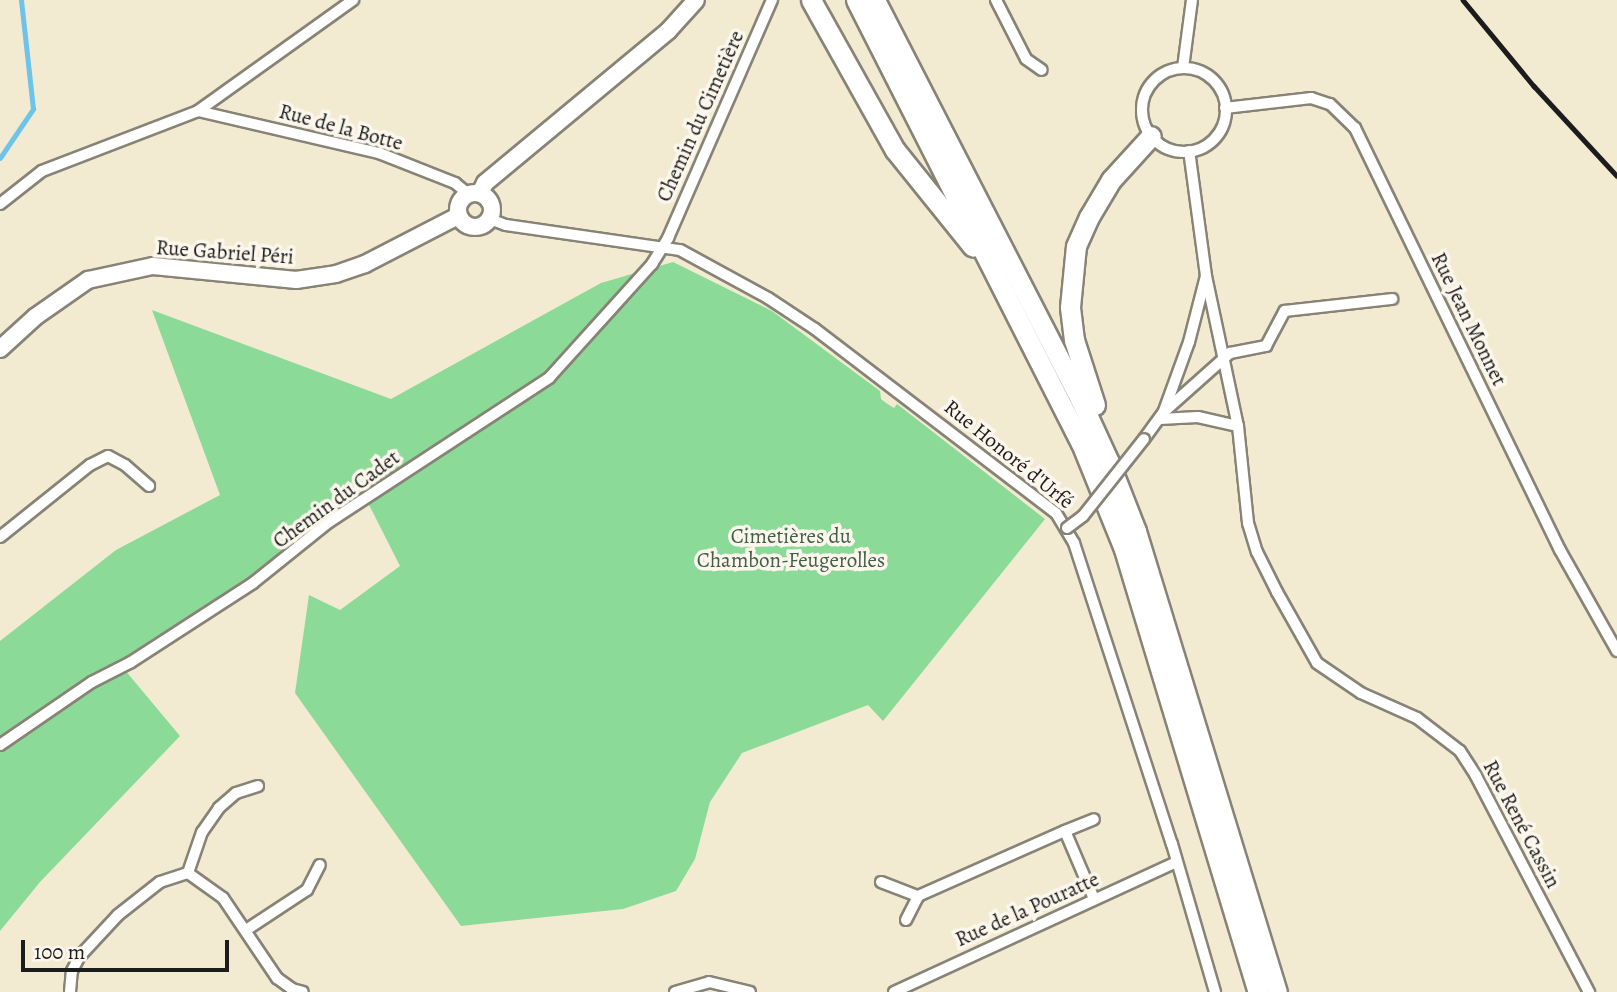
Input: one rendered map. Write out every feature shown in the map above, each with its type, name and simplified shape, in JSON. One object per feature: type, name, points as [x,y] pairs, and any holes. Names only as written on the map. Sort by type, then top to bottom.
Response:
[{"type":"highway","points":[[811,0],[895,150],[1000,283]]},
{"type":"highway","points":[[856,0],[1081,443],[1124,549],[1258,992]]},
{"type":"highway","points":[[875,0],[1080,399],[1136,531],[1277,992]]},
{"type":"highway","points":[[1151,136],[1120,167],[1089,217],[1076,246],[1070,307],[1074,340],[1085,379],[1135,499],[1162,615]]},
{"type":"main road","points":[[474,194],[491,204],[490,219],[483,226],[473,228],[464,224],[458,216],[458,206],[669,30],[696,0]]},
{"type":"main road","name":"Rue Gabriel Péri","points":[[0,349],[36,317],[88,280],[153,266],[296,280],[336,274],[365,264],[458,216]]},
{"type":"street","points":[[0,204],[42,171],[198,111],[353,0]]},
{"type":"street","name":"Chemin du Cimetière","points":[[661,247],[668,238],[772,0]]},
{"type":"street","points":[[996,0],[1026,59],[1042,70]]},
{"type":"street","points":[[1183,68],[1192,0]]},
{"type":"street","points":[[1183,68],[1196,70],[1212,79],[1223,96],[1225,108],[1219,132],[1201,148],[1189,152],[1162,146],[1144,125],[1143,98],[1158,76],[1183,68]]},
{"type":"street","name":"Rue Jean Monnet","points":[[1225,108],[1311,98],[1330,104],[1355,128],[1560,550],[1617,651]]},
{"type":"street","name":"Rue de la Botte","points":[[198,111],[379,153],[454,183],[474,194]]},
{"type":"street","name":"Rue René Cassin","points":[[1189,152],[1206,276],[1238,426],[1248,523],[1257,552],[1317,663],[1361,693],[1417,718],[1460,751],[1476,776],[1589,992]]},
{"type":"street","name":"Rue Honoré d'Urfé","points":[[490,219],[506,225],[680,250],[768,298],[815,329],[1056,513],[1067,528],[1177,862],[1215,992]]},
{"type":"street","name":"Chemin du Cadet","points":[[0,745],[92,682],[131,662],[253,583],[329,522],[549,378],[652,264],[661,247]]},
{"type":"street","points":[[1162,415],[1206,276]]},
{"type":"street","points":[[1067,528],[1083,516],[1162,415],[1230,353],[1266,346],[1285,311],[1392,299]]},
{"type":"street","points":[[1162,415],[1198,417],[1238,426]]},
{"type":"street","points":[[0,537],[90,466],[108,456],[149,486]]},
{"type":"street","points":[[188,873],[202,832],[219,808],[236,793],[258,786]]},
{"type":"street","points":[[906,920],[918,897],[1094,819]]},
{"type":"street","points":[[1065,831],[1094,899]]},
{"type":"street","name":"Rue de la Pouratte","points":[[894,992],[1177,862]]},
{"type":"street","points":[[246,930],[307,890],[320,865]]},
{"type":"street","points":[[188,873],[223,898],[277,978],[292,989],[303,992]]},
{"type":"street","points":[[70,992],[72,971],[79,957],[118,915],[160,882],[188,873]]},
{"type":"street","points":[[881,882],[918,897]]},
{"type":"street","points":[[675,992],[709,982],[750,992]]},
{"type":"green space","name":"Cimetières du Chambon-Feugerolles","points":[[673,262],[772,311],[880,391],[881,399],[886,403],[894,408],[897,404],[1045,519],[883,721],[868,705],[742,753],[710,802],[695,859],[676,891],[623,909],[461,926],[295,693],[309,595],[340,610],[400,566],[361,489],[264,570],[119,663],[180,736],[40,882],[0,931],[0,641],[116,550],[220,495],[152,310],[391,399],[601,283]]},
{"type":"waterway","points":[[0,158],[33,109],[21,0]]},
{"type":"railway","points":[[1463,0],[1534,86],[1617,176]]}]
